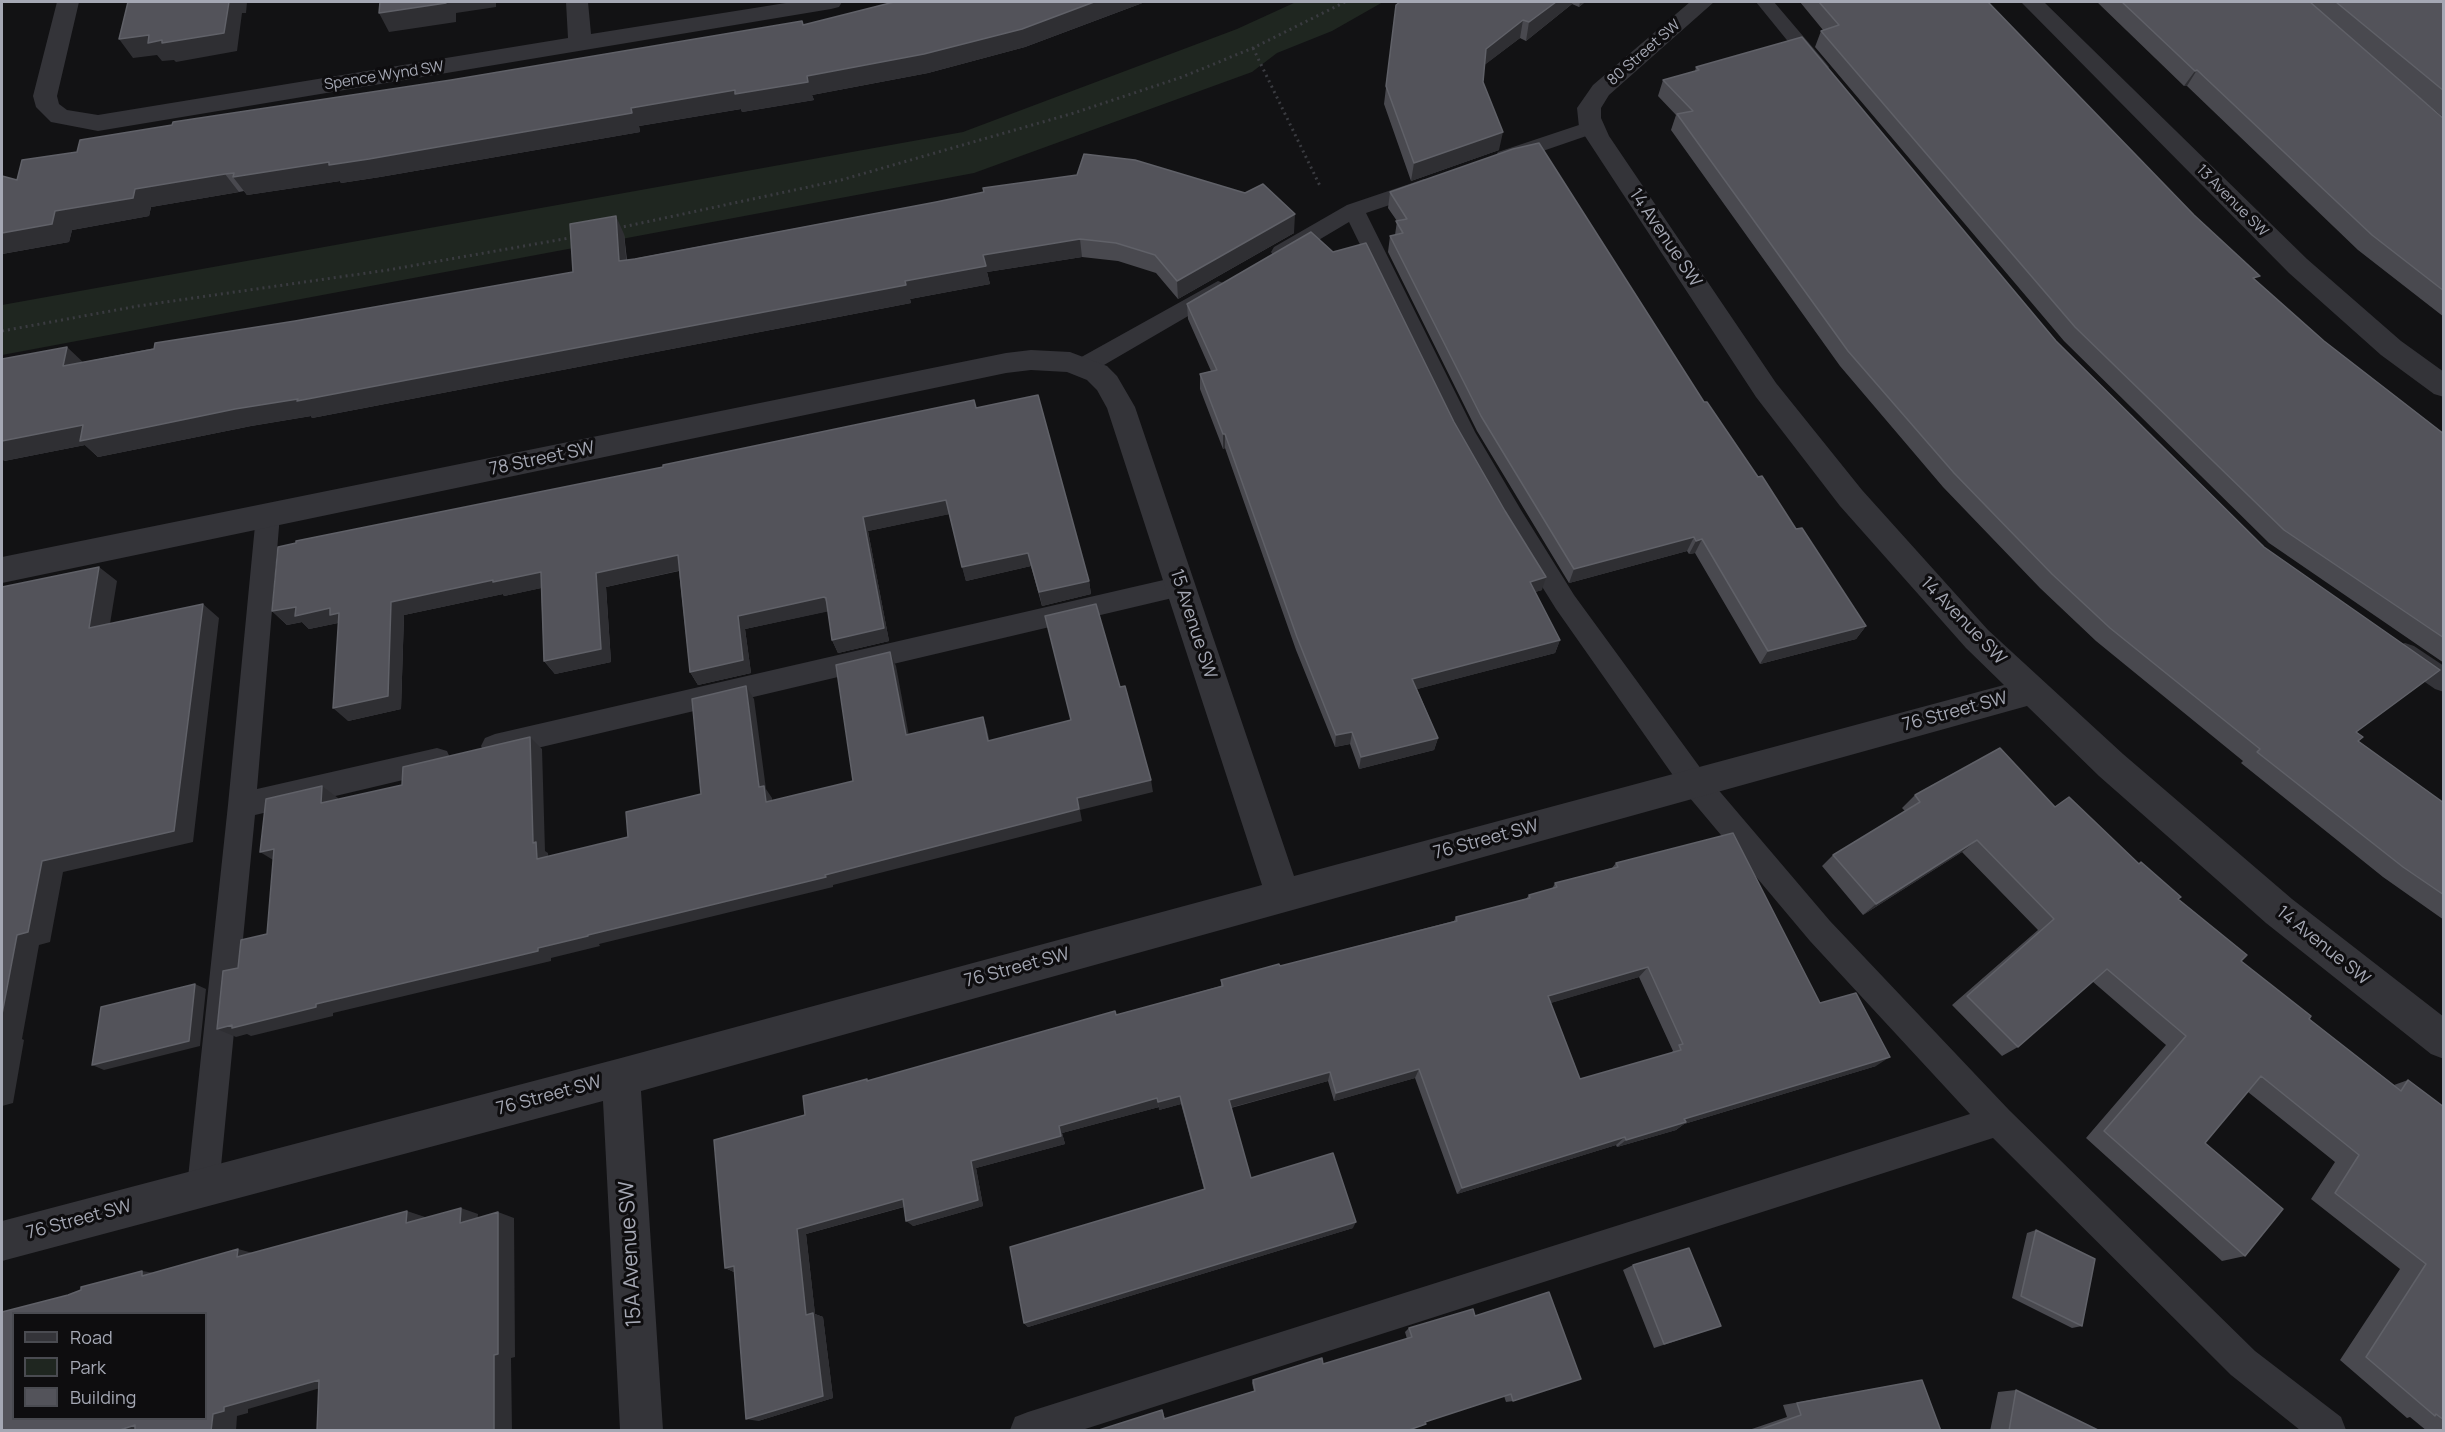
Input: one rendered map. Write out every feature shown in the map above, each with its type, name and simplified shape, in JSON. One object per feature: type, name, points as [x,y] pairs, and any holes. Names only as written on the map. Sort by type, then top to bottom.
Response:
[{"type":"street","name":"Spence Wynd SW","points":[[68,2],[45,96],[48,107],[60,117],[85,122],[115,121],[831,2]]},
{"type":"street","points":[[577,2],[580,43]]},
{"type":"street","name":"80 Street SW","points":[[1590,117],[1601,90],[1703,2]]},
{"type":"street","name":"13 Avenue SW","points":[[2032,2],[2298,266],[2391,348],[2444,387]]},
{"type":"street","name":"14 Avenue SW","points":[[1590,117],[1766,390],[1802,438],[1927,585],[1977,639],[2111,765],[2279,911],[2444,1041]]},
{"type":"street","name":"78 Street SW","points":[[2,570],[1006,363],[1052,360],[1084,366]]},
{"type":"street","name":"15 Avenue SW","points":[[1084,366],[1097,373],[1107,383],[1121,407],[1283,896]]},
{"type":"street","name":"76 Street SW","points":[[2,1241],[621,1077],[2032,691]]},
{"type":"street","name":"15A Avenue SW","points":[[621,1077],[642,1431]]},
{"type":"lane","points":[[1765,2],[1833,84]]},
{"type":"lane","points":[[1489,162],[1590,117]]},
{"type":"lane","points":[[1266,261],[1345,215],[1444,178]]},
{"type":"lane","points":[[1345,215],[1512,517],[1565,602],[1694,782],[1820,931],[1998,1121],[2243,1363],[2328,1431]]},
{"type":"lane","points":[[1084,366],[1236,278]]},
{"type":"lane","points":[[203,1187],[242,805],[268,515]]},
{"type":"lane","points":[[242,805],[1181,586]]},
{"type":"lane","points":[[2385,640],[2444,681]]},
{"type":"lane","points":[[1028,1431],[1998,1121]]},
{"type":"path","points":[[614,229],[841,180],[1074,113],[1182,77],[1253,48],[1345,2]]},
{"type":"path","points":[[1253,48],[1345,215]]},
{"type":"path","points":[[2,331],[138,306],[388,270],[579,236]]},
{"type":"green space","points":[[1296,2],[1383,2],[1332,31],[1277,53],[1252,72],[974,173],[2,355],[2,305],[963,132],[1237,29]]},
{"type":"building","points":[[128,2],[229,2],[224,33],[162,43],[162,40],[148,43],[149,35],[119,39]]},
{"type":"building","points":[[380,2],[446,2],[446,3],[379,13]]},
{"type":"building","points":[[894,2],[1094,2],[1022,29],[924,54],[807,76],[808,82],[735,94],[735,90],[631,108],[632,113],[369,159],[329,165],[329,162],[233,177],[234,173],[225,174],[135,189],[133,198],[55,211],[52,224],[2,233],[2,176],[17,180],[22,160],[77,152],[80,140],[172,125],[173,122],[451,80],[802,21],[803,25]]},
{"type":"building","points":[[1400,2],[1556,2],[1529,22],[1523,20],[1486,49],[1483,82],[1503,132],[1414,163],[1386,86],[1396,5]]},
{"type":"building","points":[[1819,2],[1988,2],[2194,215],[2260,276],[2253,278],[2324,341],[2444,434],[2444,638],[2284,530],[2075,327],[1821,31],[1839,25]]},
{"type":"building","points":[[2122,2],[2310,2],[2444,119],[2444,291],[2372,235]]},
{"type":"building","points":[[2336,2],[2444,2],[2444,91]]},
{"type":"building","points":[[1802,37],[2056,341],[2264,547],[2440,670],[2356,732],[2363,737],[2358,741],[2444,803],[2444,895],[2403,867],[2257,752],[2260,749],[2110,628],[2052,574],[1954,473],[1848,351],[1677,114],[1693,111],[1663,80],[1699,70],[1696,67]]},
{"type":"building","points":[[1539,143],[1704,402],[1707,402],[1758,477],[1762,476],[1796,529],[1802,528],[1866,626],[1768,651],[1702,539],[1696,541],[1694,537],[1574,569],[1481,416],[1390,236],[1403,233],[1396,221],[1407,219],[1390,192],[1513,149]]},
{"type":"building","points":[[1084,154],[1135,160],[1245,193],[1263,184],[1295,214],[1177,281],[1155,255],[1116,243],[1080,239],[983,255],[986,266],[905,281],[906,285],[297,401],[298,399],[235,409],[80,441],[83,425],[2,441],[2,359],[67,347],[63,366],[154,349],[155,343],[573,272],[570,224],[616,216],[619,261],[635,259],[936,202],[984,192],[983,188],[1077,175]]},
{"type":"building","points":[[1311,232],[1333,252],[1366,243],[1454,422],[1546,577],[1530,582],[1560,640],[1412,679],[1438,738],[1361,757],[1352,732],[1336,735],[1297,637],[1225,434],[1223,434],[1200,374],[1217,370],[1187,304]]},
{"type":"building","points":[[1038,395],[1089,581],[1039,592],[1028,553],[962,567],[946,500],[863,517],[884,628],[832,640],[824,597],[738,616],[743,660],[690,672],[678,555],[596,573],[601,649],[544,661],[541,572],[391,602],[388,696],[333,708],[339,613],[330,615],[330,608],[295,616],[296,607],[272,611],[278,547],[296,543],[296,541],[663,467],[663,465],[974,400],[976,408]]},
{"type":"building","points":[[99,567],[89,628],[203,604],[174,831],[42,861],[28,932],[17,935],[2,1014],[2,587]]},
{"type":"building","points":[[1096,604],[1120,687],[1125,686],[1151,780],[1077,798],[1079,809],[825,875],[826,877],[588,935],[538,948],[538,951],[316,1004],[316,1007],[232,1028],[232,1025],[217,1029],[223,971],[238,968],[241,940],[267,934],[274,849],[260,852],[266,799],[322,786],[321,803],[402,785],[403,767],[530,737],[533,843],[536,842],[537,859],[628,837],[626,812],[701,794],[692,699],[746,686],[759,787],[764,786],[766,802],[853,781],[836,665],[890,652],[906,735],[983,717],[988,741],[1071,720],[1045,616]]},
{"type":"building","points":[[2000,748],[2055,807],[2069,797],[2139,864],[2141,862],[2181,897],[2178,899],[2247,955],[2241,961],[2311,1016],[2309,1019],[2401,1091],[2408,1080],[2444,1107],[2444,1420],[2436,1414],[2435,1416],[2366,1357],[2426,1264],[2335,1193],[2359,1155],[2261,1076],[2205,1143],[2283,1209],[2245,1256],[2104,1131],[2186,1036],[2107,969],[2018,1047],[1967,996],[2054,919],[1977,840],[1876,904],[1833,855],[1920,802],[1915,795]]},
{"type":"building","points":[[1733,833],[1820,1003],[1856,993],[1890,1057],[1684,1119],[1686,1122],[1626,1140],[1625,1137],[1462,1188],[1419,1069],[1336,1093],[1330,1072],[1229,1100],[1251,1178],[1333,1153],[1356,1222],[1024,1323],[1010,1247],[1205,1189],[1180,1096],[1158,1102],[1157,1098],[1059,1126],[1061,1136],[971,1161],[978,1200],[906,1221],[903,1199],[797,1229],[806,1315],[813,1313],[823,1396],[746,1419],[734,1266],[725,1268],[714,1140],[805,1115],[803,1096],[867,1079],[867,1081],[1115,1011],[1116,1015],[1223,986],[1221,980],[1279,964],[1280,966],[1457,921],[1456,917],[1530,898],[1529,895],[1557,887],[1555,883],[1618,867],[1616,863]],"holes":[[[1648,967],[1683,1044],[1679,1045],[1681,1050],[1580,1079],[1548,996]]]},
{"type":"building","points":[[195,984],[189,1041],[92,1065],[101,1007]]},
{"type":"building","points":[[461,1208],[460,1223],[498,1212],[498,1354],[494,1355],[494,1431],[317,1431],[319,1380],[224,1407],[224,1411],[213,1414],[211,1431],[135,1431],[135,1425],[117,1431],[2,1431],[2,1312],[68,1295],[81,1290],[81,1287],[142,1271],[142,1276],[238,1249],[237,1257],[407,1211],[406,1223]]},
{"type":"building","points":[[2036,1230],[2095,1259],[2082,1326],[2021,1296]]},
{"type":"building","points":[[1689,1248],[1721,1326],[1664,1344],[1633,1265]]},
{"type":"building","points":[[1549,1292],[1581,1379],[1513,1401],[1511,1394],[1425,1422],[1426,1424],[1406,1431],[1099,1431],[1162,1410],[1164,1419],[1255,1391],[1253,1380],[1322,1358],[1323,1364],[1412,1337],[1409,1328],[1473,1309],[1475,1316]]},
{"type":"building","points":[[1922,1380],[1941,1431],[1756,1431],[1801,1415],[1797,1403]]},
{"type":"building","points":[[2016,1390],[2100,1431],[2009,1431]]}]
